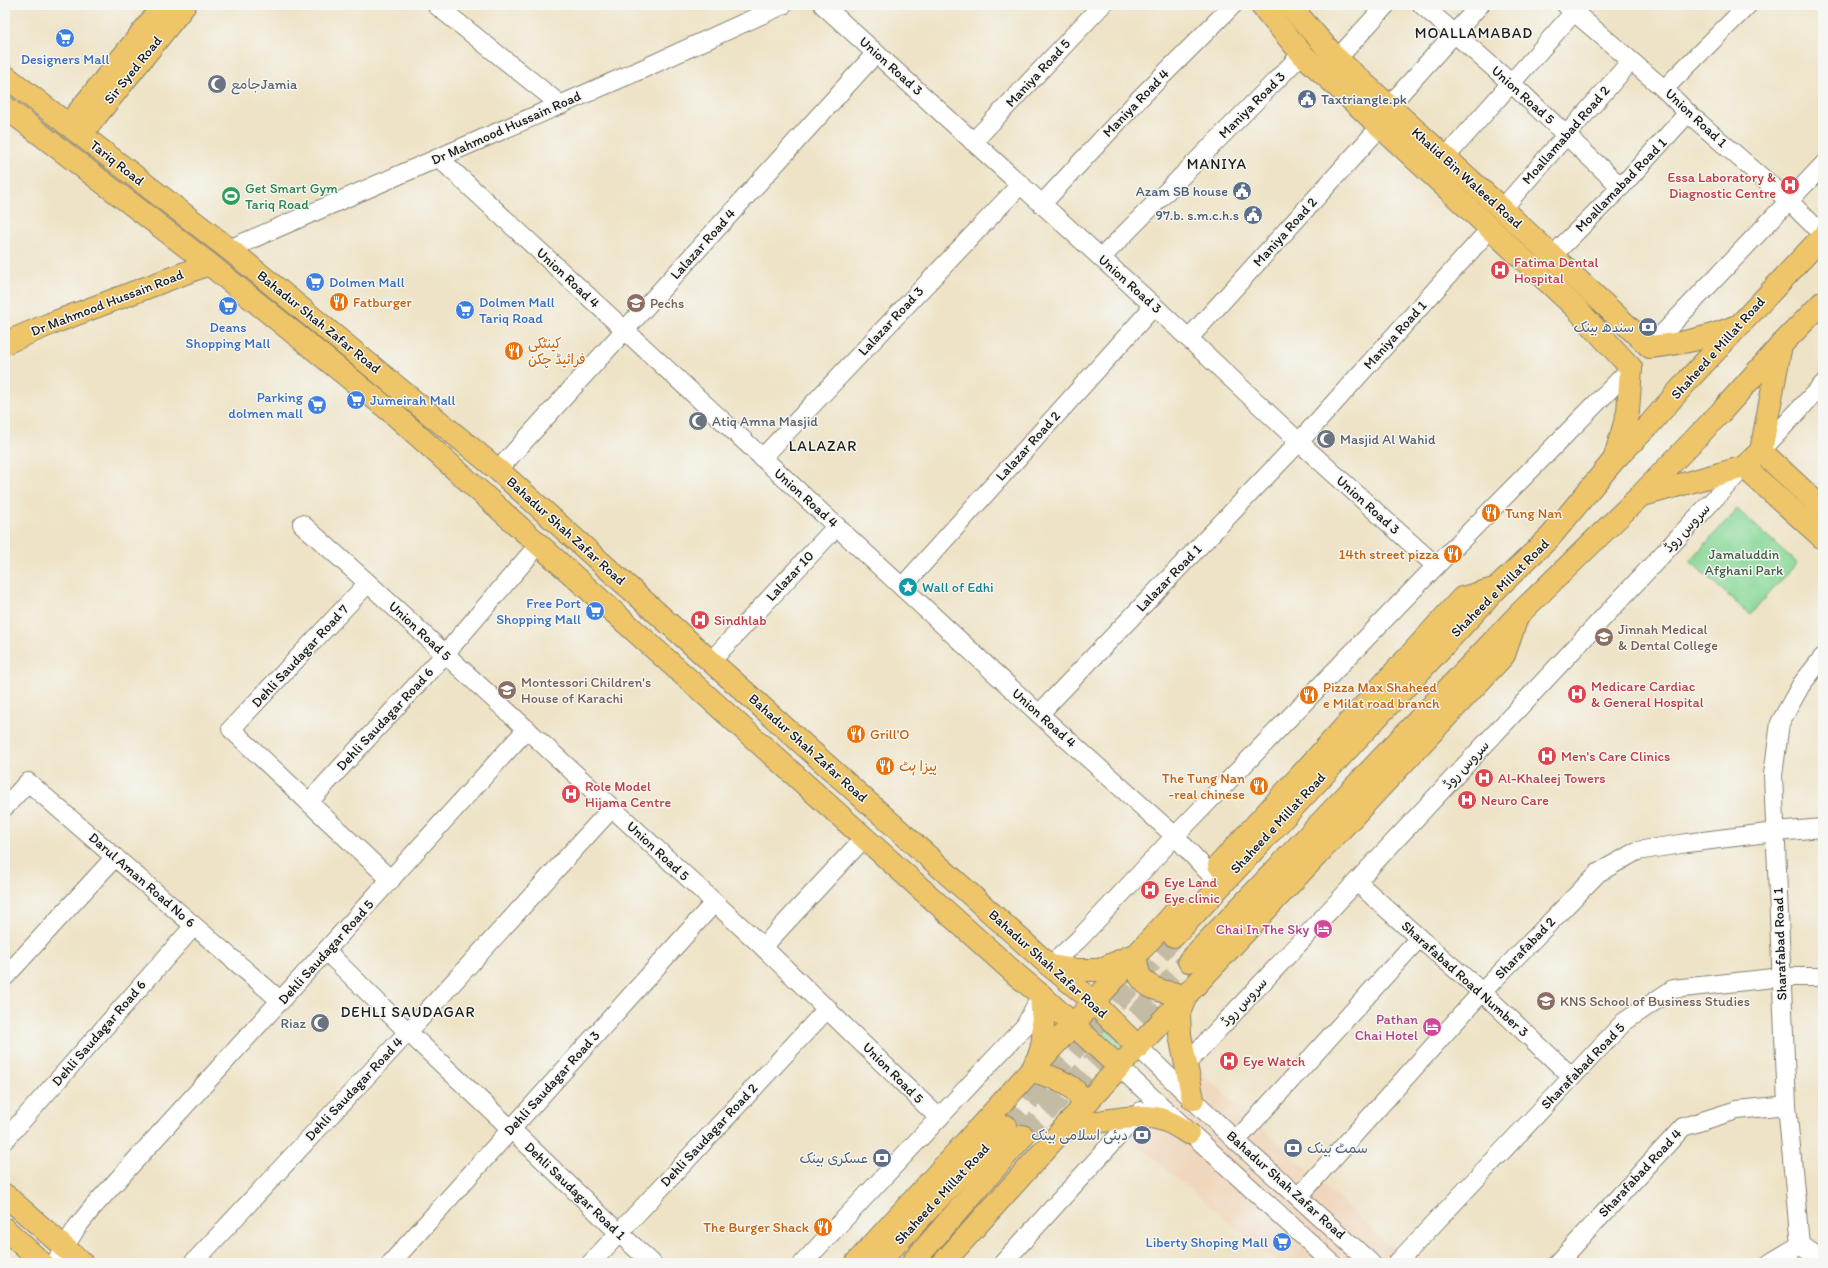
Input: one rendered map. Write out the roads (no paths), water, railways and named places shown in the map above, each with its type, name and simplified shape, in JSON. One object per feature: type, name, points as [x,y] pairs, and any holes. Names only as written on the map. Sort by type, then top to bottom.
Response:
[{"type":"main road","name":"Sir Syed Road","points":[[74,130],[164,5]]},
{"type":"main road","name":"Sir Syed Road","points":[[74,130],[185,5]]},
{"type":"main road","name":"Khalid Bin Waleed Road","points":[[1261,5],[1302,54],[1577,309],[1631,368]]},
{"type":"main road","name":"Khalid Bin Waleed Road","points":[[1289,5],[1337,59],[1502,209],[1650,347]]},
{"type":"main road","name":"Tariq Road","points":[[5,76],[229,249]]},
{"type":"main road","name":"Tariq Road","points":[[5,108],[209,264]]},
{"type":"main road","name":"Shaheed e Millat Road","points":[[1174,936],[1498,587],[1552,536],[1614,460],[1649,425],[1689,379],[1823,235]]},
{"type":"main road","name":"Bahadur Shah Zafar Road","points":[[229,249],[498,470],[1050,966],[1088,997],[1138,1047]]},
{"type":"main road","name":"Dr Mahmood Hussain Road","points":[[5,343],[50,324],[209,264]]},
{"type":"main road","name":"Bahadur Shah Zafar Road","points":[[209,264],[395,415],[864,838],[1041,995],[1118,1067]]},
{"type":"main road","points":[[1577,309],[1592,293]]},
{"type":"main road","points":[[1189,961],[1518,614],[1640,496],[1721,412],[1781,344],[1823,302]]},
{"type":"main road","points":[[1614,460],[1628,412],[1631,368],[1650,347],[1691,342],[1720,333],[1740,324]]},
{"type":"main road","points":[[1640,496],[1744,467],[1761,451],[1781,344]]},
{"type":"main road","points":[[1761,451],[1823,509]]},
{"type":"main road","points":[[1744,467],[1823,538]]},
{"type":"main road","points":[[856,1263],[1462,598],[1498,587]]},
{"type":"main road","points":[[943,1263],[1080,1112],[1118,1067],[1504,655],[1518,614]]},
{"type":"main road","points":[[1137,955],[1140,975],[1148,985],[1156,990],[1186,996]]},
{"type":"main road","points":[[1050,966],[1076,970],[1099,970],[1137,955]]},
{"type":"main road","points":[[1029,1073],[1040,1055],[1043,1030],[1041,995]]},
{"type":"main road","points":[[1186,996],[1180,1012],[1180,1035],[1187,1063],[1193,1099]]},
{"type":"main road","points":[[1029,1073],[1075,1089],[1081,1100],[1080,1112]]},
{"type":"main road","points":[[1062,1131],[1092,1123],[1144,1117],[1160,1119],[1188,1132]]},
{"type":"main road","name":"Shaheed e Millat Road","points":[[878,1263],[1015,1131],[912,1263]]},
{"type":"main road","points":[[5,1195],[60,1255],[82,1263]]},
{"type":"main road","points":[[5,1229],[42,1263]]},
{"type":"street","points":[[436,5],[561,105]]},
{"type":"street","name":"Dr Mahmood Hussain Road","points":[[229,249],[561,105],[783,5]]},
{"type":"street","name":"Union Road 3","points":[[823,5],[1102,258],[1299,442],[1436,566]]},
{"type":"street","name":"Maniya Road 5","points":[[973,142],[1102,5]]},
{"type":"street","name":"Maniya Road 4","points":[[1042,204],[1140,98],[1234,5]]},
{"type":"street","points":[[1337,59],[1386,5]]},
{"type":"street","name":"Union Road 5","points":[[1422,5],[1512,84],[1621,187]]},
{"type":"street","points":[[1389,106],[1480,5]]},
{"type":"street","points":[[1664,88],[1748,5]]},
{"type":"street","points":[[1445,158],[1512,84],[1570,8]]},
{"type":"street","name":"Union Road 1","points":[[1570,8],[1664,88],[1688,113],[1789,201],[1823,235]]},
{"type":"street","name":"Lalazar Road 4","points":[[498,470],[876,54]]},
{"type":"street","name":"Maniya Road 3","points":[[1102,258],[1302,54]]},
{"type":"street","name":"Moallamabad Road 2","points":[[1502,209],[1631,61]]},
{"type":"street","name":"Moallamabad Road 1","points":[[1552,256],[1621,187],[1688,113]]},
{"type":"street","name":"Maniya Road 2","points":[[1189,338],[1381,126]]},
{"type":"street","name":"Union Road 4","points":[[439,158],[1039,714],[1175,836],[1210,874]]},
{"type":"street","points":[[1650,347],[1823,165]]},
{"type":"street","name":"Lalazar Road 3","points":[[762,458],[1021,184]]},
{"type":"street","name":"Maniya Road 1","points":[[1299,442],[1490,229]]},
{"type":"street","name":"Lalazar Road 2","points":[[902,587],[1154,306]]},
{"type":"street","points":[[1050,966],[1079,939],[1175,836],[1436,566],[1631,368]]},
{"type":"street","points":[[1761,451],[1823,384]]},
{"type":"street","name":"Lalazar Road 1","points":[[1039,714],[1299,442]]},
{"type":"street","name":"سروس روڈ","points":[[1187,1063],[1744,467]]},
{"type":"street","name":"Union Road 5","points":[[302,524],[368,583],[714,903],[764,947],[939,1118]]},
{"type":"street","name":"Lalazar 10","points":[[711,661],[837,526]]},
{"type":"street","name":"Dehli Saudagar Road 6","points":[[309,802],[445,654],[539,544]]},
{"type":"street","name":"Dehli Saudagar Road 7","points":[[309,802],[232,730],[368,583]]},
{"type":"street","name":"Sharafabad Road 1","points":[[1800,1245],[1787,1105],[1773,775],[1780,723],[1801,685],[1823,657]]},
{"type":"street","name":"Dehli Saudagar Road 5","points":[[60,1255],[77,1227],[93,1207],[391,880],[526,729]]},
{"type":"street","name":"Darul Aman Road No 6","points":[[5,807],[28,782],[281,1001]]},
{"type":"street","points":[[309,802],[391,880]]},
{"type":"street","name":"Dehli Saudagar Road 4","points":[[193,1263],[408,1032],[612,808]]},
{"type":"street","name":"Sharafabad 2","points":[[1299,1196],[1482,992],[1598,873],[1637,851],[1775,832],[1823,828]]},
{"type":"street","points":[[764,947],[864,838]]},
{"type":"street","points":[[5,977],[116,857]]},
{"type":"street","name":"Sharafabad Road Number 3","points":[[1357,882],[1482,992],[1572,1077]]},
{"type":"street","name":"Dehli Saudagar Road 3","points":[[391,1263],[714,903]]},
{"type":"street","name":"Dehli Saudagar Road 6","points":[[5,1140],[194,926]]},
{"type":"street","points":[[1236,1141],[1419,938]]},
{"type":"street","name":"Dehli Saudagar Road 1","points":[[326,951],[408,1032],[652,1263]]},
{"type":"street","name":"Sharafabad Road 5","points":[[1397,1263],[1624,1022],[1673,989],[1782,977],[1823,977]]},
{"type":"street","points":[[803,1263],[1024,1026],[1041,995]]},
{"type":"street","name":"Dehli Saudagar Road 2","points":[[591,1263],[618,1232],[828,1008]]},
{"type":"street","name":"Bahadur Shah Zafar Road","points":[[1138,1047],[1236,1141],[1372,1263]]},
{"type":"street","name":"Bahadur Shah Zafar Road","points":[[1118,1067],[1326,1261]]},
{"type":"street","points":[[1003,1263],[1152,1100]]},
{"type":"street","name":"Sharafabad Road 4","points":[[1558,1263],[1683,1127],[1737,1110],[1787,1105]]},
{"type":"street","points":[[1770,1263],[1800,1245],[1823,1261]]},
{"type":"tunnel","points":[[1006,1126],[1174,936]]},
{"type":"tunnel","points":[[1023,1136],[1189,961]]},
{"type":"place","name":"Designers Mall","points":[[65,38]]},
{"type":"place","name":"جامعJamia","points":[[217,84]]},
{"type":"place","name":"Taxtriangle.pk","points":[[1307,99]]},
{"type":"place","name":"Essa Laboratory & Diagnostic Centre","points":[[1790,185]]},
{"type":"place","name":"Azam SB house","points":[[1242,191]]},
{"type":"place","name":"Get Smart Gym Tariq Road","points":[[231,196]]},
{"type":"place","name":"97.b. s.m.c.h.s","points":[[1253,215]]},
{"type":"place","name":"Fatima Dental Hospital","points":[[1500,270]]},
{"type":"place","name":"Dolmen Mall","points":[[315,282]]},
{"type":"place","name":"Fatburger","points":[[339,302]]},
{"type":"place","name":"Pechs","points":[[636,303]]},
{"type":"place","name":"Deans Shopping Mall","points":[[228,306]]},
{"type":"place","name":"Dolmen Mall Tariq Road","points":[[465,310]]},
{"type":"place","name":"سندھ بینک","points":[[1648,327]]},
{"type":"place","name":"کینٹکی فرائیڈ چکن","points":[[514,351]]},
{"type":"place","name":"Jumeirah Mall","points":[[356,400]]},
{"type":"place","name":"Parking dolmen mall","points":[[317,405]]},
{"type":"place","name":"Atiq Amna Masjid","points":[[698,421]]},
{"type":"place","name":"Masjid Al Wahid","points":[[1326,439]]},
{"type":"place","name":"Tung Nan","points":[[1491,513]]},
{"type":"place","name":"14th street pizza","points":[[1453,554]]},
{"type":"place","name":"Wall of Edhi","points":[[908,587]]},
{"type":"place","name":"Free Port Shopping Mall","points":[[595,611]]},
{"type":"place","name":"Sindhlab","points":[[700,620]]},
{"type":"place","name":"Jinnah Medical & Dental College","points":[[1604,637]]},
{"type":"place","name":"Montessori Children's House of Karachi","points":[[507,690]]},
{"type":"place","name":"Medicare Cardiac & General Hospital","points":[[1577,694]]},
{"type":"place","name":"Pizza Max Shaheed e Milat road branch","points":[[1309,695]]},
{"type":"place","name":"Grill'O","points":[[856,734]]},
{"type":"place","name":"Men's Care Clinics","points":[[1547,756]]},
{"type":"place","name":"پیزا ہٹ","points":[[885,766]]},
{"type":"place","name":"Al-Khaleej Towers","points":[[1484,778]]},
{"type":"place","name":"The Tung Nan -real chinese","points":[[1259,786]]},
{"type":"place","name":"Role Model Hijama Centre","points":[[571,794]]},
{"type":"place","name":"Neuro Care","points":[[1467,800]]},
{"type":"place","name":"Eye Land Eye clinic","points":[[1150,890]]},
{"type":"place","name":"Chai In The Sky","points":[[1323,929]]},
{"type":"place","name":"KNS School of Business Studies","points":[[1546,1001]]},
{"type":"place","name":"Riaz","points":[[320,1023]]},
{"type":"place","name":"Pathan Chai Hotel","points":[[1432,1027]]},
{"type":"place","name":"Eye Watch","points":[[1229,1061]]},
{"type":"place","name":"دبئی اسلامی بینک","points":[[1142,1135]]},
{"type":"place","name":"سمٹ بینک","points":[[1293,1148]]},
{"type":"place","name":"عسکری بینک","points":[[882,1158]]},
{"type":"place","name":"The Burger Shack","points":[[823,1227]]},
{"type":"place","name":"Liberty Shoping Mall","points":[[1282,1242]]},
{"type":"district","name":"MOALLAMABAD","points":[[1474,33]]},
{"type":"district","name":"MANIYA","points":[[1217,164]]},
{"type":"district","name":"LALAZAR","points":[[823,446]]},
{"type":"district","name":"DEHLI SAUDAGAR","points":[[408,1012]]},
{"type":"park label","name":"Jamaluddin Afghani Park","points":[[1744,562]]}]
